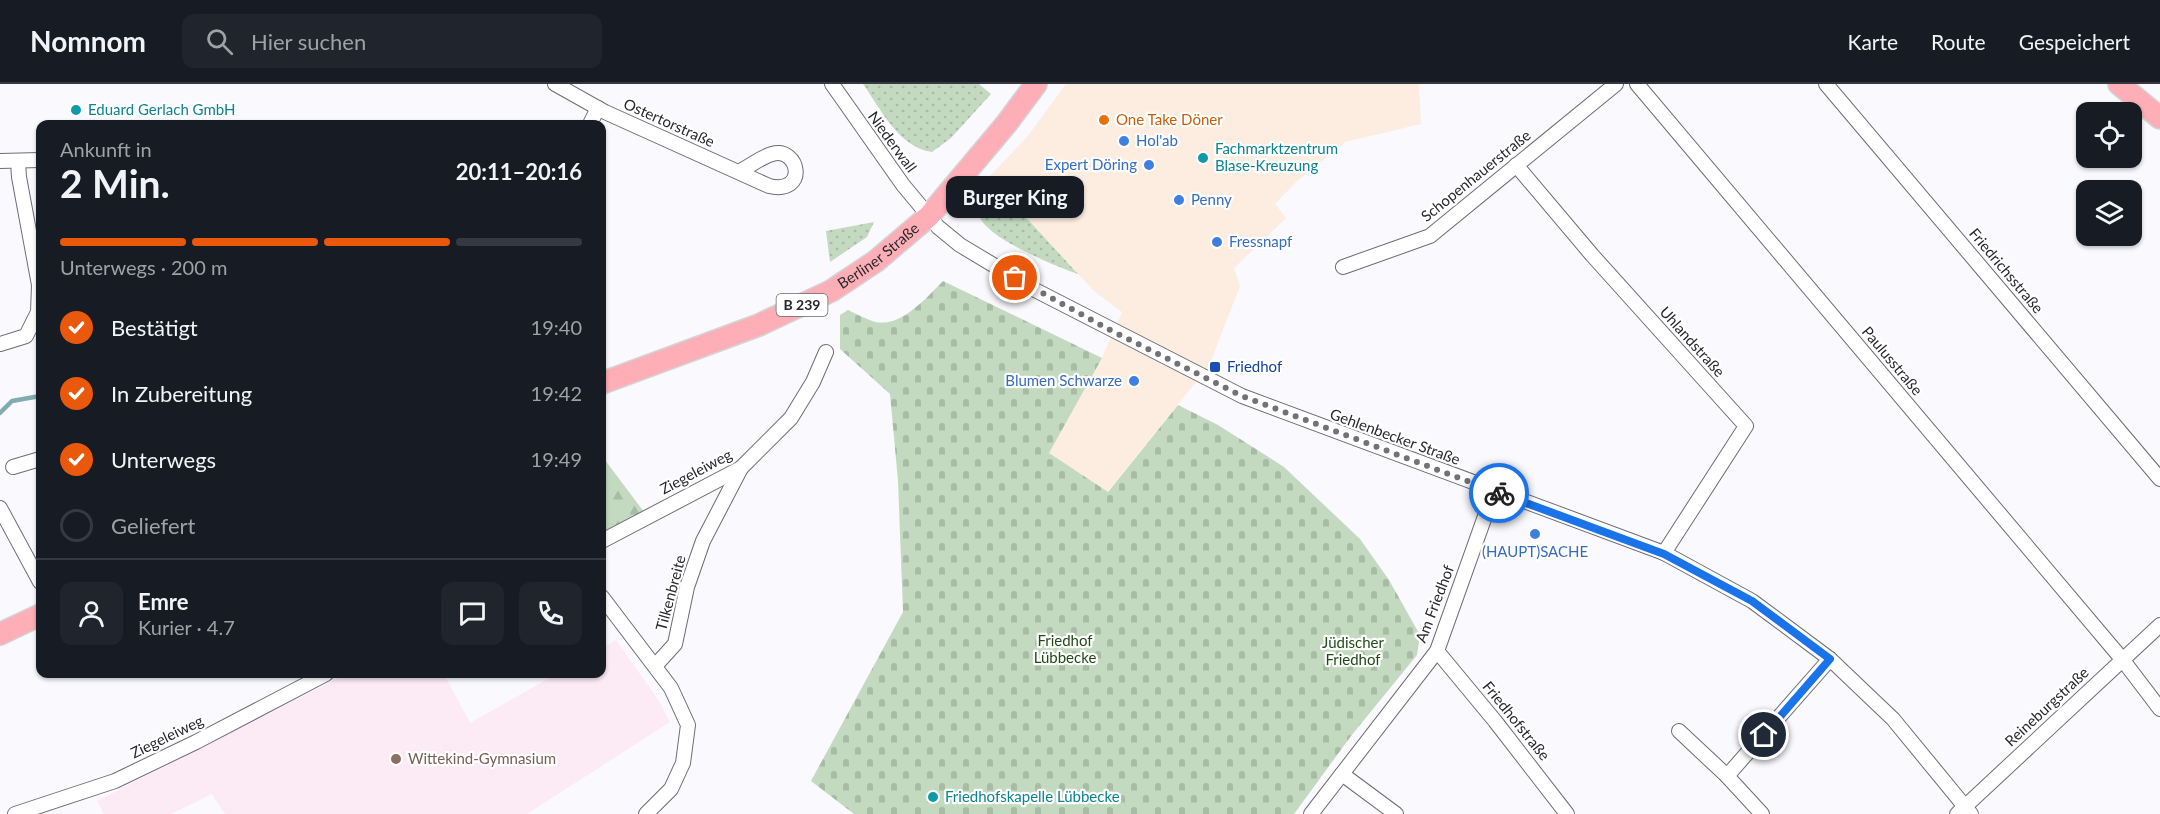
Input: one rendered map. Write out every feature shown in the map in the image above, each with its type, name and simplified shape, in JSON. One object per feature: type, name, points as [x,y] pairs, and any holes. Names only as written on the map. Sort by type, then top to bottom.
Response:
[{"type":"main road","name":"Berliner Straße","points":[[606,382],[759,325],[831,291],[876,261],[929,216],[1007,123],[1036,84]]},
{"type":"main road","points":[[2119,84],[2160,118]]},
{"type":"main road","points":[[0,618],[36,607]]},
{"type":"main road","points":[[0,634],[36,617]]},
{"type":"street","name":"Ostertorstraße","points":[[555,84],[598,108],[738,172]]},
{"type":"street","name":"Niederwall","points":[[832,84],[895,175],[929,216]]},
{"type":"street","name":"Schopenhauerstraße","points":[[1343,267],[1430,236],[1616,84]]},
{"type":"street","name":"Paulusstraße","points":[[1637,84],[2122,659],[2160,710]]},
{"type":"street","name":"Friedrichsstraße","points":[[1826,84],[2160,479]]},
{"type":"street","points":[[592,120],[598,108]]},
{"type":"street","points":[[0,161],[36,160]]},
{"type":"street","points":[[18,162],[36,269]]},
{"type":"street","name":"Uhlandstraße","points":[[1516,165],[1592,255],[1746,426],[1664,554]]},
{"type":"street","name":"Gehlenbecker Straße","points":[[929,216],[954,241],[1035,290],[1224,388],[1312,424],[1664,554],[1752,601],[1830,659],[1893,719],[1965,811]]},
{"type":"street","points":[[0,344],[26,336],[36,316]]},
{"type":"street","name":"Ziegeleiweg","points":[[606,539],[741,468],[791,418],[813,382],[826,352]]},
{"type":"street","points":[[13,467],[36,460]]},
{"type":"street","name":"Tilkenbreite","points":[[655,666],[675,644],[687,587],[703,541],[741,468]]},
{"type":"street","name":"Am Friedhof","points":[[1311,814],[1437,651],[1494,491]]},
{"type":"street","points":[[0,508],[36,575]]},
{"type":"street","points":[[606,602],[671,688],[688,725],[683,763],[671,789],[646,814]]},
{"type":"street","name":"Reineburgstraße","points":[[1965,811],[2160,625]]},
{"type":"street","name":"Friedhofstraße","points":[[1437,651],[1567,814]]},
{"type":"street","points":[[1727,776],[1830,659]]},
{"type":"street","name":"Ziegeleiweg","points":[[15,814],[115,781],[196,742],[318,678]]},
{"type":"street","points":[[1679,731],[1727,776],[1762,814]]},
{"type":"street","points":[[1342,774],[1396,814]]},
{"type":"shaded area","points":[[1066,84],[1419,84],[1421,124],[1345,142],[1295,183],[1275,204],[1286,218],[1234,268],[1240,286],[1209,366],[1107,492],[1048,453],[1102,358],[1122,312],[1094,291],[989,177],[1027,137]]},
{"type":"shaded area","name":"Wittekind-Gymnasium","points":[[616,640],[659,701],[670,722],[527,814],[225,814],[212,794],[171,814],[104,814],[97,801],[338,678],[446,678],[470,723],[550,678],[606,678],[606,646]]},
{"type":"green space","points":[[863,84],[979,84],[991,94],[951,138],[932,152],[920,149],[900,135]]},
{"type":"green space","points":[[989,177],[1078,274],[1023,251],[985,225],[979,216],[977,206],[981,190]]},
{"type":"green space","points":[[874,222],[867,237],[830,262],[826,231]]},
{"type":"green space","name":"Friedhof Lübbecke","points":[[943,281],[1102,358],[1049,453],[1108,492],[1178,405],[1218,425],[1284,467],[1360,539],[1389,580],[1420,635],[1417,655],[1351,736],[1294,814],[854,814],[811,781],[903,612],[898,481],[890,394],[840,349],[840,315],[848,310],[875,322],[885,323],[913,310]]},
{"type":"green space","points":[[606,461],[644,512],[606,534]]},
{"type":"waterway","points":[[0,413],[12,401],[36,397]]},
{"type":"way so far","points":[[1015,278],[1110,330],[1242,396],[1499,493]]},
{"type":"place","name":"Eduard Gerlach GmbH","points":[[76,110]]},
{"type":"place","name":"One Take Döner","points":[[1104,120]]},
{"type":"place","name":"Hol'ab","points":[[1124,141]]},
{"type":"place","name":"Fachmarktzentrum Blase-Kreuzung","points":[[1203,158]]},
{"type":"place","name":"Expert Döring","points":[[1149,165]]},
{"type":"place","name":"Penny","points":[[1179,200]]},
{"type":"place","name":"Fressnapf","points":[[1217,242]]},
{"type":"place","name":"Burger King","points":[[1015,278]]},
{"type":"place","name":"Friedhof","points":[[1215,367]]},
{"type":"place","name":"Blumen Schwarze","points":[[1134,381]]},
{"type":"place","name":"(HAUPT)SACHE","points":[[1535,534]]},
{"type":"place","name":"Wittekind-Gymnasium","points":[[396,759]]},
{"type":"place","name":"Friedhofskapelle Lübbecke","points":[[933,797]]},
{"type":"route","points":[[1499,493],[1664,554],[1752,601],[1830,659],[1764,735]]},
{"type":"park label","name":"Jüdischer Friedhof","points":[[1353,652]]}]
